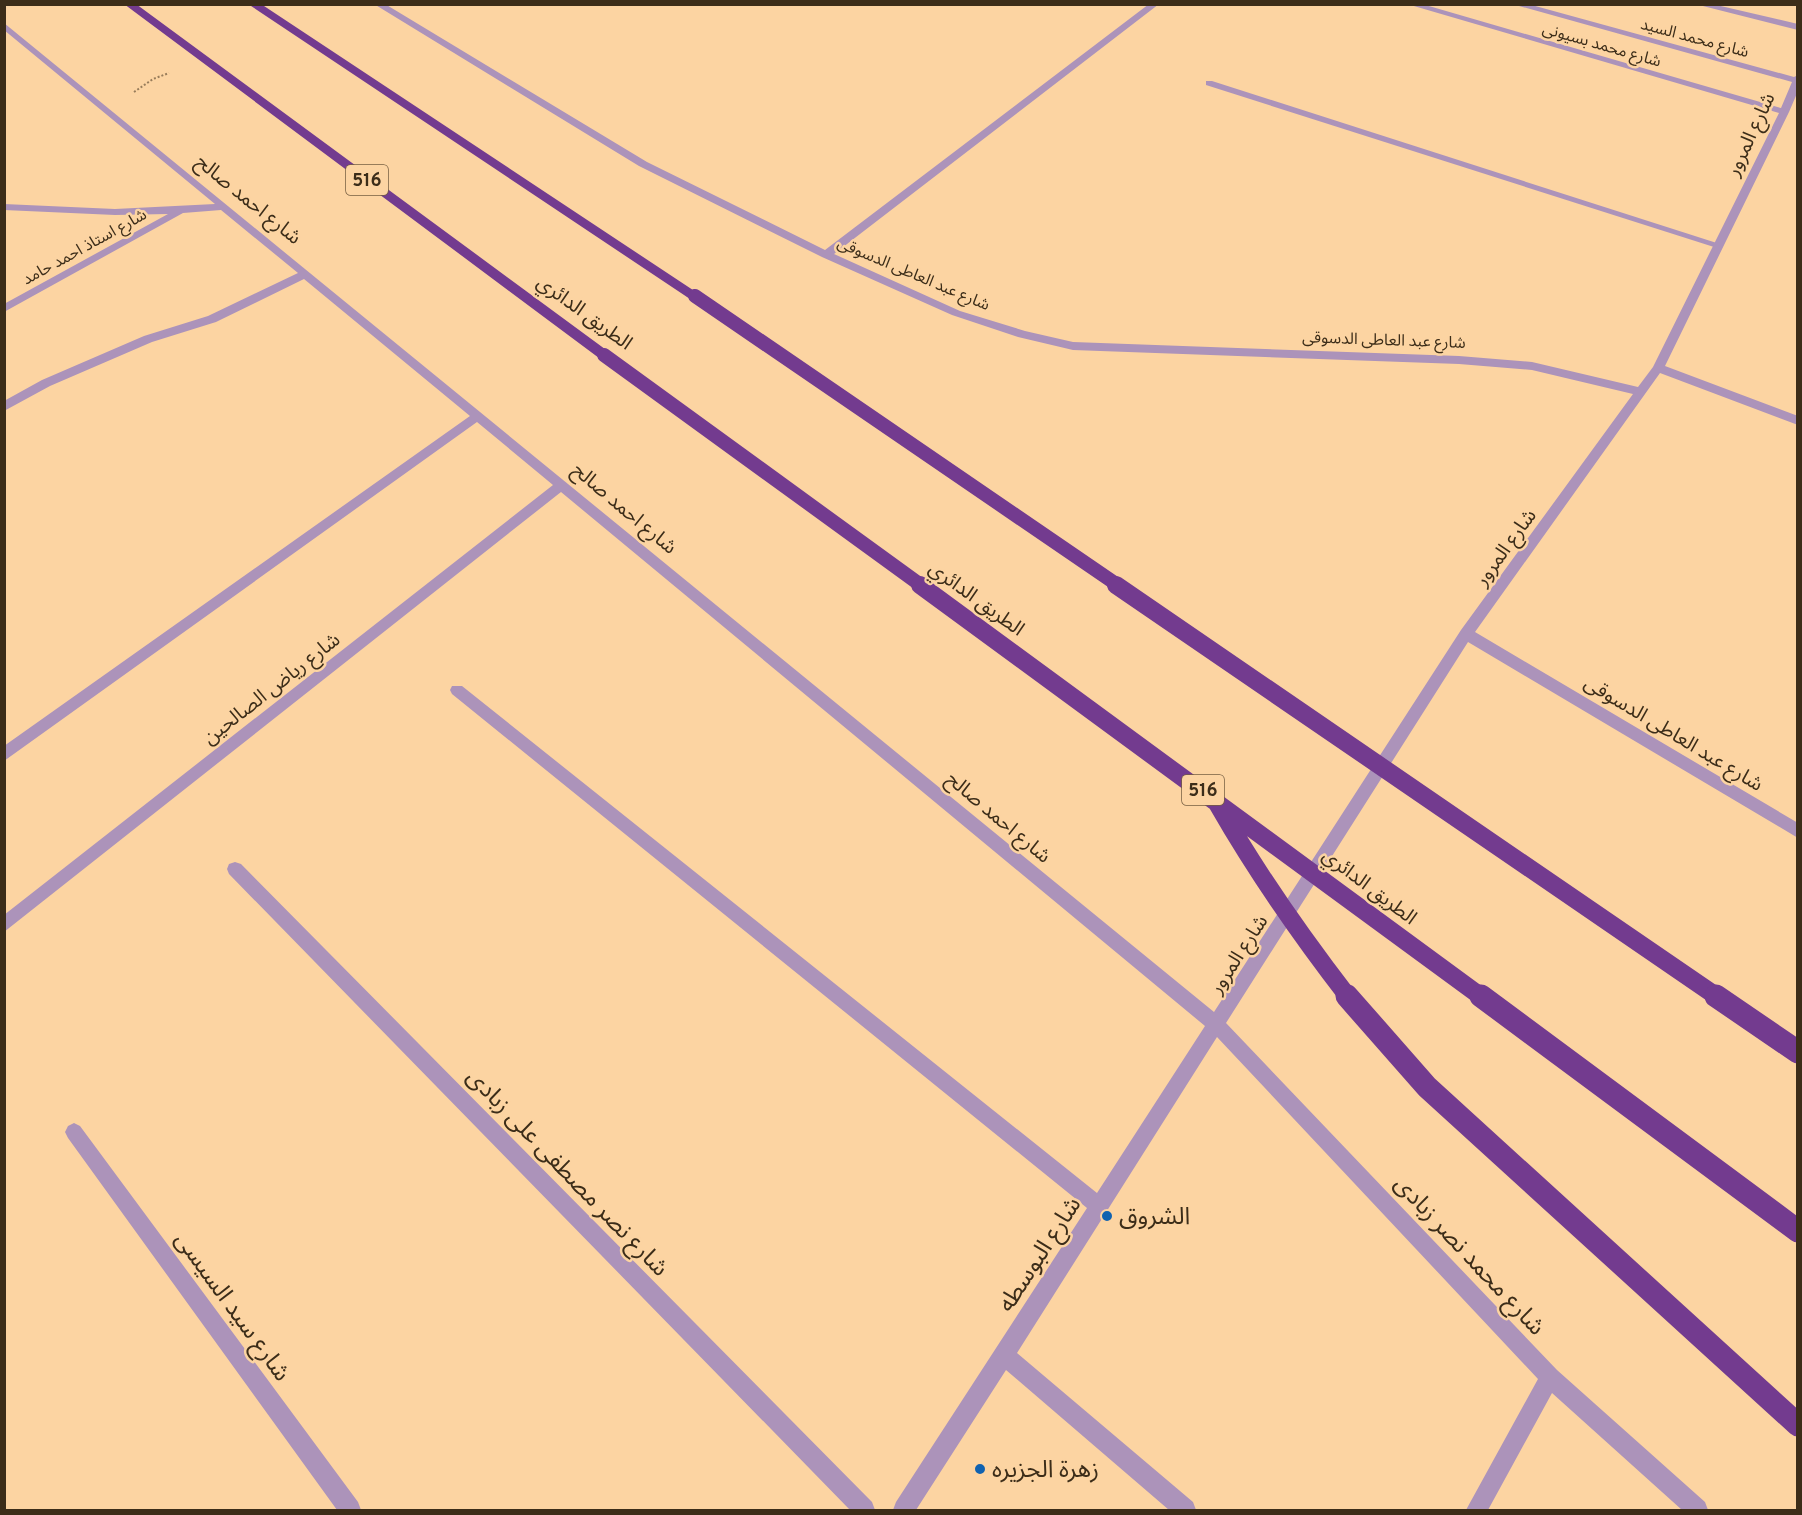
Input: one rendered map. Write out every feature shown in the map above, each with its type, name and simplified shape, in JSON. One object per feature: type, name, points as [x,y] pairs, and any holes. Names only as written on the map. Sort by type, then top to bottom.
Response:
[{"type":"highway","name":"الطريق الدائري","points":[[129,4],[604,355],[1214,798],[1797,1231]]},
{"type":"highway","points":[[253,4],[695,296],[1797,1052]]},
{"type":"highway","points":[[1214,798],[1253,866],[1302,937],[1359,1011],[1427,1087],[1797,1425]]},
{"type":"street","name":"شارع عبد العاطى الدسوقى","points":[[378,4],[643,164],[826,255],[956,313],[1022,334],[1073,346],[1459,360],[1532,366],[1640,393]]},
{"type":"street","points":[[826,255],[1155,4]]},
{"type":"street","name":"شارع محمد بسيونى","points":[[1411,4],[1784,112]]},
{"type":"street","name":"شارع محمد السيد","points":[[1516,4],[1797,79]]},
{"type":"street","points":[[1699,4],[1797,27]]},
{"type":"street","name":"شارع احمد صالح","points":[[4,25],[1216,1024]]},
{"type":"street","name":"شارع المرور","points":[[1216,1024],[1467,634],[1658,368],[1784,112],[1797,79]]},
{"type":"street","points":[[1209,83],[1718,245]]},
{"type":"street","points":[[6,207],[100,213],[180,212],[225,206]]},
{"type":"street","name":"شارع استاذ احمد حامد","points":[[4,309],[180,212]]},
{"type":"street","points":[[4,407],[46,383],[148,339],[212,319],[307,273]]},
{"type":"street","points":[[1658,368],[1797,421]]},
{"type":"street","points":[[4,755],[479,415]]},
{"type":"street","name":"شارع رياض الصالحين","points":[[4,925],[563,484]]},
{"type":"street","name":"شارع عبد العاطى الدسوقى","points":[[1467,634],[1797,831]]},
{"type":"street","points":[[457,690],[1100,1207]]},
{"type":"street","name":"شارع نصر مصطفى على زبادى","points":[[235,869],[864,1510]]},
{"type":"street","name":"شارع البوسطه","points":[[904,1510],[1216,1024]]},
{"type":"street","name":"شارع محمد نصر زبادى","points":[[1216,1024],[1550,1377],[1697,1510]]},
{"type":"street","name":"شارع سيد السيسى","points":[[74,1132],[350,1510]]},
{"type":"street","points":[[1004,1355],[1185,1510]]},
{"type":"street","points":[[1477,1510],[1550,1377]]},
{"type":"path","points":[[131,94],[153,79],[203,59]]},
{"type":"place","name":"الشروق","points":[[1107,1216]]},
{"type":"place","name":"زهرة الجزيره","points":[[980,1469]]}]
